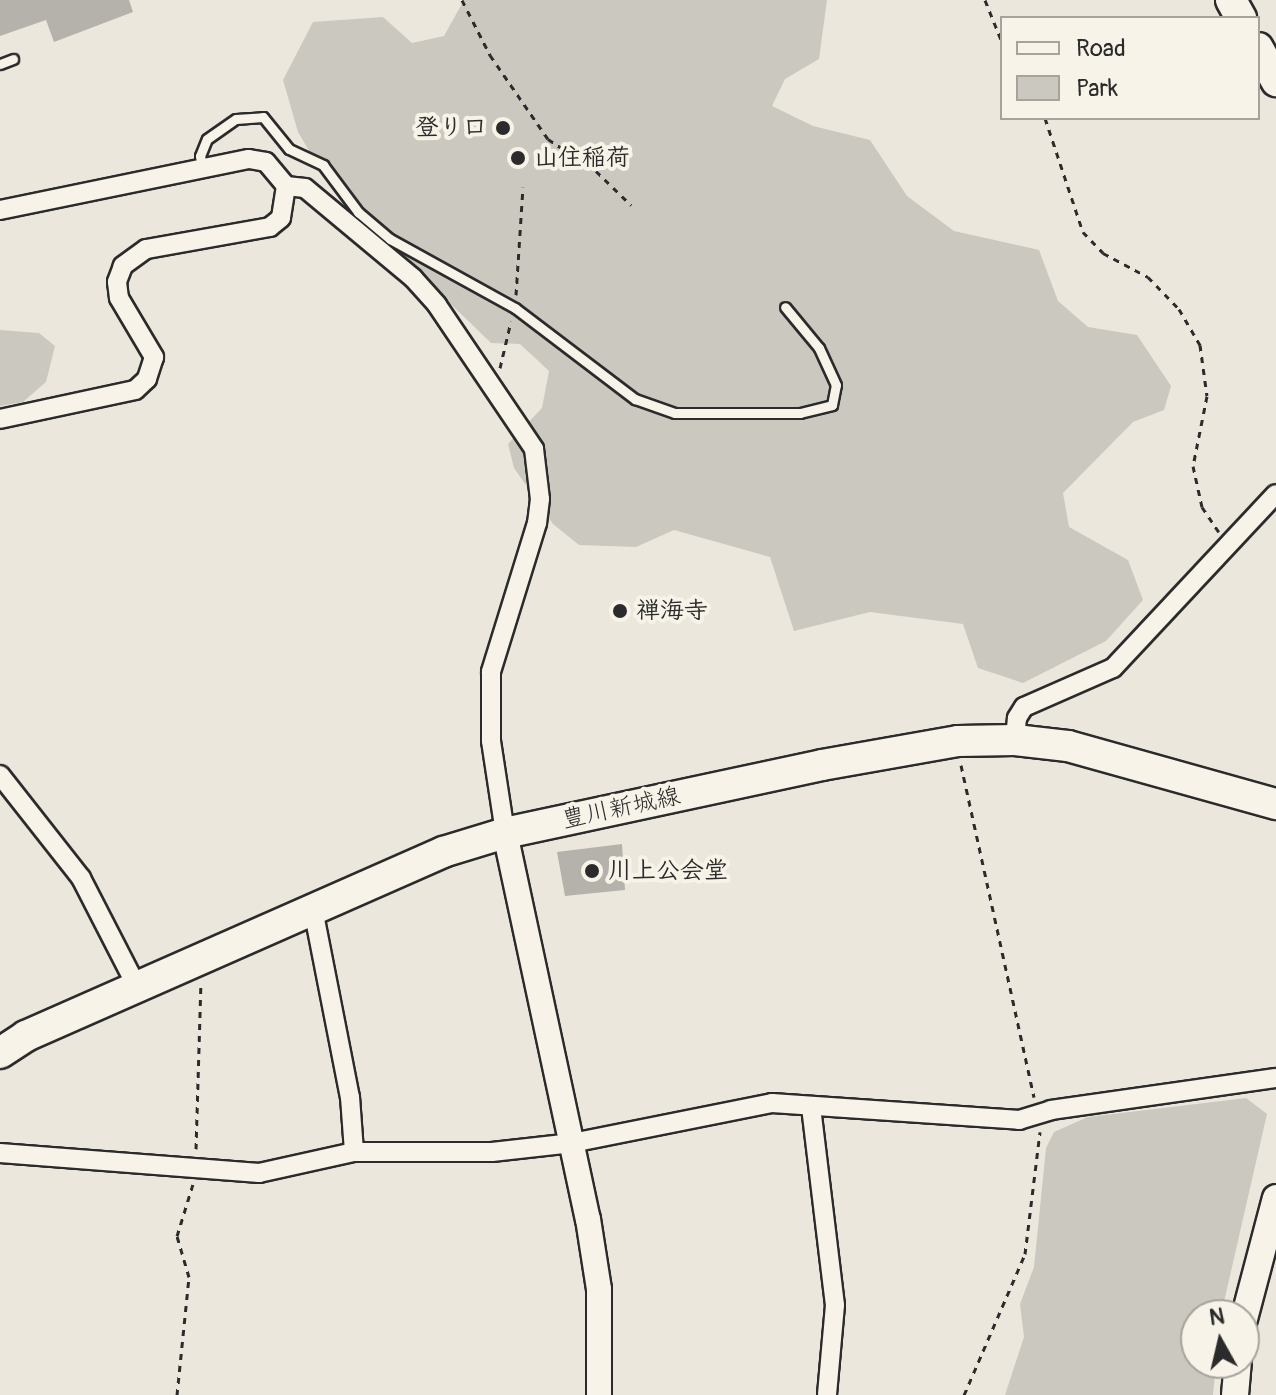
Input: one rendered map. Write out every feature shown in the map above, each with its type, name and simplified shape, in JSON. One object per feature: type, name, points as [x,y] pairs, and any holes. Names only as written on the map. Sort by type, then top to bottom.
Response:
[{"type":"main road","points":[[1260,52],[1276,81]]},
{"type":"main road","name":"豊川新城線","points":[[0,1053],[137,987],[443,852],[505,833],[958,741],[1015,740],[1068,746],[1276,804]]},
{"type":"main road","points":[[1249,1299],[1276,1198]]},
{"type":"street","points":[[0,210],[202,167],[249,159],[266,162],[286,186],[305,188],[413,278],[437,305],[534,449],[540,499],[491,672],[491,741],[505,833],[572,1143],[599,1289],[599,1395]]},
{"type":"street","points":[[0,419],[135,390],[147,379],[154,357],[119,298],[117,282],[123,266],[146,249],[270,227],[281,218],[286,186]]},
{"type":"street","points":[[1015,740],[1024,707],[1113,668],[1276,494]]},
{"type":"street","points":[[0,775],[81,878],[137,987]]},
{"type":"street","points":[[313,909],[350,1097],[354,1152]]},
{"type":"street","points":[[0,1153],[259,1173],[354,1152],[492,1152],[572,1143],[772,1103],[1019,1120],[1276,1078]]},
{"type":"street","points":[[811,1107],[835,1305],[827,1395]]},
{"type":"lane","points":[[0,64],[13,59]]},
{"type":"lane","points":[[202,167],[200,156],[207,139],[236,119],[263,117],[289,149],[323,165],[358,212],[390,239],[515,308],[635,399],[675,413],[800,413],[832,405],[836,385],[825,361],[785,307]]},
{"type":"path","points":[[462,0],[490,55],[548,139],[596,171],[631,205]]},
{"type":"path","points":[[985,0],[1000,37]]},
{"type":"path","points":[[1046,120],[1083,232],[1103,253],[1148,277],[1179,309],[1200,345],[1207,396],[1193,466],[1195,489],[1228,545]]},
{"type":"path","points":[[495,392],[515,308],[523,187]]},
{"type":"path","points":[[958,741],[1038,1115],[1025,1254],[964,1395]]},
{"type":"green space","points":[[464,0],[827,0],[819,59],[785,79],[772,106],[813,126],[870,140],[907,196],[954,231],[1039,250],[1058,301],[1088,327],[1137,335],[1171,386],[1164,410],[1133,422],[1063,493],[1069,527],[1128,560],[1143,600],[1106,641],[1023,683],[978,668],[963,624],[870,612],[794,631],[770,557],[674,530],[636,547],[579,545],[553,524],[514,468],[508,444],[542,408],[549,371],[520,344],[491,343],[331,188],[298,132],[283,80],[313,22],[383,17],[412,43],[444,36]]},
{"type":"green space","points":[[0,330],[39,333],[55,346],[46,382],[23,402],[0,406]]},
{"type":"green space","points":[[1246,1098],[1267,1114],[1225,1299],[1180,1299],[1180,1379],[1214,1379],[1213,1395],[1005,1395],[1024,1337],[1020,1304],[1034,1267],[1046,1148],[1054,1132],[1088,1117]]},
{"type":"building","points":[[0,0],[129,0],[133,12],[54,42],[46,20],[0,36]]},
{"type":"building","name":"川上公会堂","points":[[622,844],[625,890],[565,896],[557,852]]},
{"type":"place","name":"登り口","points":[[503,128]]},
{"type":"place","name":"山住稲荷","points":[[518,158]]},
{"type":"place","name":"禅海寺","points":[[620,611]]},
{"type":"place","name":"川上公会堂","points":[[592,871]]}]
